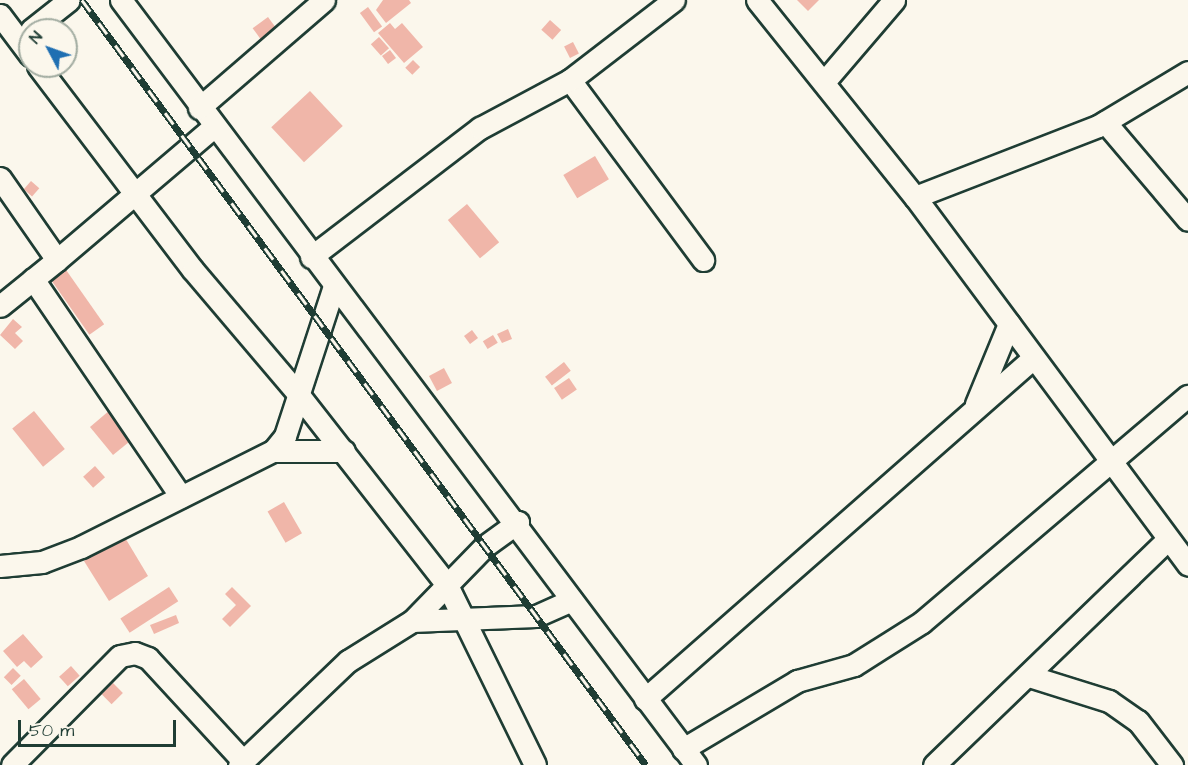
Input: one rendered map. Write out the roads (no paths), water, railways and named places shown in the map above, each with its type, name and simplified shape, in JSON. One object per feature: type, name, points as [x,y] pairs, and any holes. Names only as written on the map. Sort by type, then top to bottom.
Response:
[{"type":"street","points":[[51,18],[69,0]]},
{"type":"street","points":[[121,0],[311,257],[518,522],[572,600],[689,757],[796,681],[854,665],[922,622],[1188,396]]},
{"type":"street","points":[[199,108],[324,0]]},
{"type":"street","points":[[311,257],[480,128],[570,80],[674,0]]},
{"type":"street","points":[[757,0],[915,197],[1009,324],[1032,359],[1113,461],[1188,565]]},
{"type":"street","points":[[824,82],[894,0]]},
{"type":"street","points":[[0,15],[18,31]]},
{"type":"street","points":[[915,197],[1105,122],[1188,72]]},
{"type":"street","points":[[47,78],[135,192],[344,451],[447,585],[535,765]]},
{"type":"street","points":[[570,80],[703,260]]},
{"type":"street","points":[[1105,122],[1188,220]]},
{"type":"street","points":[[0,306],[213,127]]},
{"type":"street","points":[[0,178],[57,260]]},
{"type":"street","points":[[33,279],[181,497]]},
{"type":"street","points":[[1,563],[42,562],[273,451],[285,436],[334,286]]},
{"type":"street","points":[[974,409],[1009,324]]},
{"type":"street","points":[[645,699],[1032,359]]},
{"type":"street","points":[[273,451],[344,451]]},
{"type":"street","points":[[12,765],[120,656],[135,653],[148,658],[241,763],[348,661],[412,621],[447,585],[518,522]]},
{"type":"street","points":[[934,765],[1029,676],[1168,539]]},
{"type":"street","points":[[412,621],[464,621],[536,616],[572,600]]},
{"type":"street","points":[[1029,676],[1109,701],[1138,721],[1172,765]]},
{"type":"railway","points":[[82,0],[646,765]]}]
